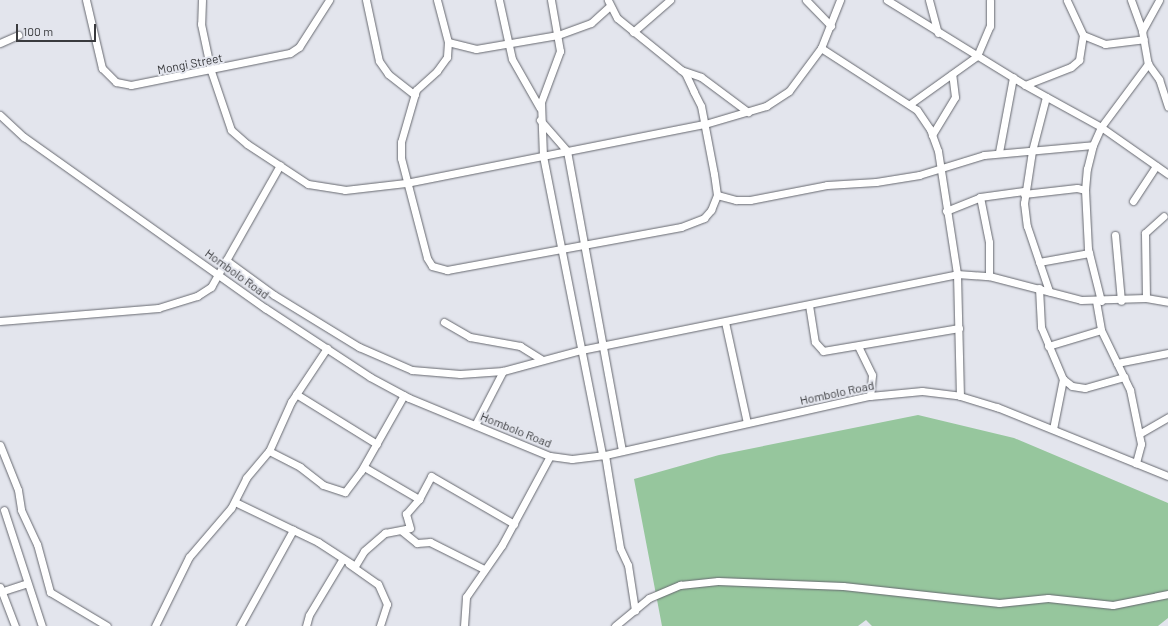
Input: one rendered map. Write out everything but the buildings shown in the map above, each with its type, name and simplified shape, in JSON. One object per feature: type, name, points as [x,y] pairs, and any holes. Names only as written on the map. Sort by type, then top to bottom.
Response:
[{"type":"street","name":"Mongi Street","points":[[86,0],[102,68],[116,82],[144,84],[290,53],[299,47],[329,0]]},
{"type":"street","points":[[202,0],[201,24],[211,71],[231,130],[247,144],[308,184],[326,189],[406,183],[705,124],[748,112],[784,97],[821,48],[831,26],[840,0]]},
{"type":"street","points":[[366,0],[379,61],[388,74],[415,95]]},
{"type":"street","points":[[437,0],[448,42],[443,64],[420,85],[415,95],[401,142],[406,183],[421,243],[427,258],[437,269],[447,270],[585,242],[692,224],[708,214],[717,195],[705,124],[701,106],[682,70]]},
{"type":"street","points":[[499,0],[508,44],[515,66],[541,110]]},
{"type":"street","points":[[550,0],[558,35],[558,61],[542,94],[540,120],[543,156],[603,455],[620,548],[628,565],[635,610]]},
{"type":"street","points":[[633,32],[670,0]]},
{"type":"street","points":[[806,0],[831,26]]},
{"type":"street","points":[[887,0],[938,33],[1013,76],[1025,85],[1101,127],[1168,174]]},
{"type":"street","points":[[929,0],[938,33]]},
{"type":"street","points":[[910,104],[977,56],[990,26],[990,0]]},
{"type":"street","points":[[1025,85],[1076,64],[1081,56],[1083,35],[1067,0]]},
{"type":"street","points":[[1131,0],[1142,31],[1148,64],[1159,79],[1168,107]]},
{"type":"street","points":[[1142,31],[1150,14],[1160,0]]},
{"type":"street","points":[[448,42],[476,49],[558,35],[591,23],[608,3],[633,32],[682,70],[701,77],[748,112]]},
{"type":"street","points":[[1137,16],[1150,14]]},
{"type":"street","points":[[1083,35],[1105,44],[1144,39]]},
{"type":"street","points":[[0,43],[18,36]]},
{"type":"street","points":[[821,48],[910,104],[917,110],[932,135],[940,167],[957,274],[960,396]]},
{"type":"street","points":[[1136,463],[1141,444],[1124,377],[1101,330],[1099,301],[1088,253],[1085,190],[1093,145],[1101,127],[1148,64]]},
{"type":"street","points":[[932,135],[955,97],[952,74]]},
{"type":"street","points":[[999,152],[1013,76]]},
{"type":"street","points":[[1046,97],[1032,150],[1024,193],[1027,226],[1049,291]]},
{"type":"street","name":"Hombolo Road","points":[[0,115],[24,137],[218,275],[326,348],[404,395],[550,456],[572,459],[603,455],[870,396],[922,391],[960,396],[1053,430],[1168,476]]},
{"type":"street","points":[[540,120],[567,151],[605,345],[622,451]]},
{"type":"street","points":[[717,195],[736,200],[750,200],[827,185],[876,182],[919,175],[940,167],[999,152],[1093,145]]},
{"type":"street","points":[[0,321],[165,306],[197,296],[210,287],[218,275],[280,165]]},
{"type":"street","points":[[1133,201],[1156,166]]},
{"type":"street","points":[[946,211],[980,197],[1078,188],[1085,190]]},
{"type":"street","points":[[980,197],[989,242],[989,276]]},
{"type":"street","points":[[1146,298],[1144,233],[1164,216]]},
{"type":"street","points":[[1115,235],[1121,301]]},
{"type":"street","points":[[1040,262],[1088,253]]},
{"type":"street","points":[[226,260],[326,328],[397,365],[440,373],[503,371],[581,350],[957,274],[989,276],[1049,291],[1099,301],[1121,301],[1146,298],[1168,302]]},
{"type":"street","points":[[1039,288],[1039,320],[1062,380],[1053,430]]},
{"type":"street","points":[[809,304],[813,336],[820,350],[858,346],[959,328]]},
{"type":"street","points":[[444,322],[470,337],[520,346],[542,360]]},
{"type":"street","points":[[725,322],[746,423]]},
{"type":"street","points":[[1048,346],[1101,330]]},
{"type":"street","points":[[858,346],[872,374],[870,396]]},
{"type":"street","points":[[155,626],[189,557],[235,502],[246,478],[269,451],[296,394],[326,348]]},
{"type":"street","points":[[1117,363],[1168,353]]},
{"type":"street","points":[[475,425],[503,371]]},
{"type":"street","points":[[1062,380],[1072,386],[1084,388],[1124,377]]},
{"type":"street","points":[[296,394],[377,444]]},
{"type":"street","points":[[269,451],[300,467],[323,485],[345,492],[364,467],[404,395]]},
{"type":"street","points":[[1139,434],[1168,417]]},
{"type":"street","points":[[0,445],[18,490],[21,510],[37,544],[50,592],[107,626]]},
{"type":"street","points":[[464,626],[466,597],[514,524],[550,456]]},
{"type":"street","points":[[364,467],[419,498]]},
{"type":"street","points":[[349,564],[357,566],[364,551],[386,533],[402,531],[410,528],[406,514],[419,498],[431,476],[514,524]]},
{"type":"street","points":[[235,502],[318,542],[378,584],[387,604],[380,626]]},
{"type":"street","points":[[4,510],[42,626]]},
{"type":"street","points":[[240,626],[293,530]]},
{"type":"street","points":[[402,531],[417,543],[430,542],[484,569]]},
{"type":"street","points":[[306,626],[309,615],[342,560]]},
{"type":"street","points":[[615,626],[649,598],[680,585],[718,581],[843,586],[999,603],[1048,598],[1113,605],[1168,594]]},
{"type":"street","points":[[15,626],[0,590],[27,583]]},
{"type":"green space","points":[[918,415],[1014,438],[1168,503],[1168,618],[1158,626],[872,626],[866,620],[858,626],[662,626],[634,479],[719,455]]}]
